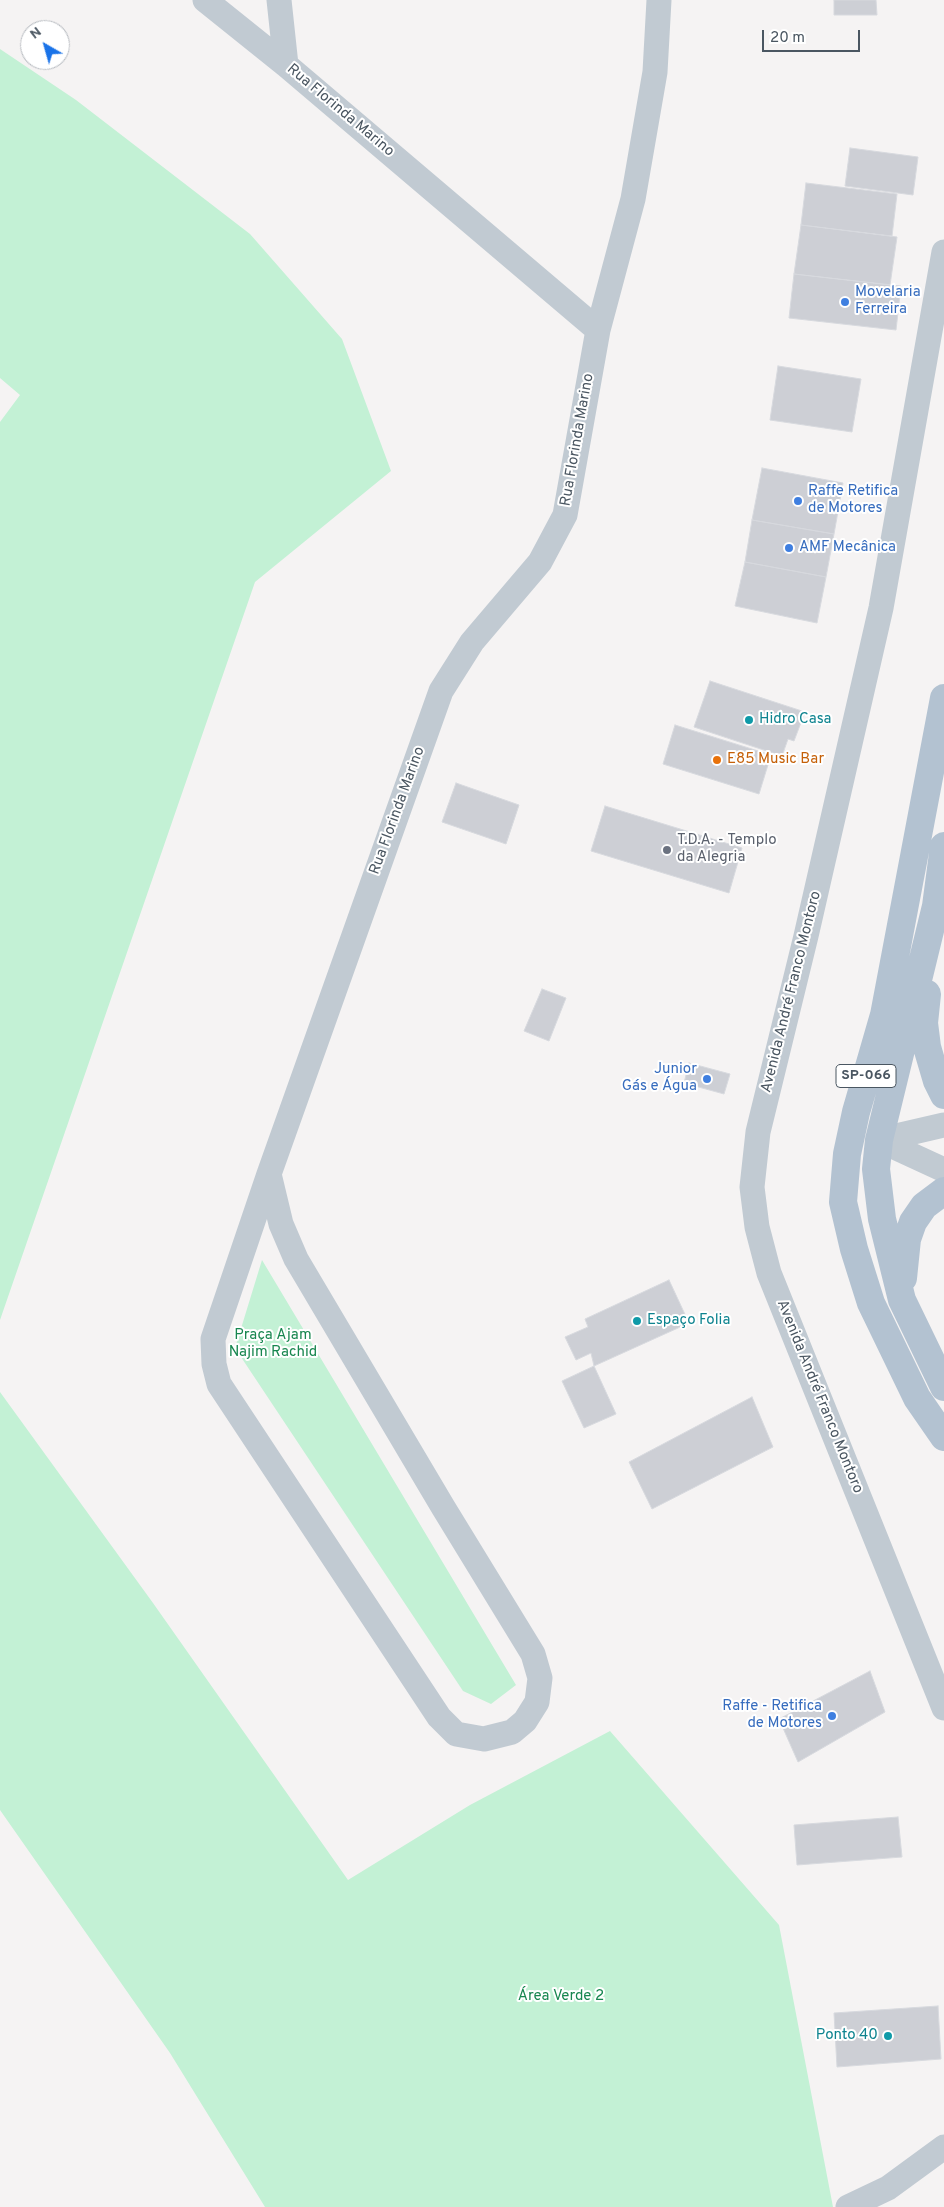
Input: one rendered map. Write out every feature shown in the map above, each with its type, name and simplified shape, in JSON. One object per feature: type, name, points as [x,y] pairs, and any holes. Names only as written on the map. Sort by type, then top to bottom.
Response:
[{"type":"main road","name":"SP-066","points":[[944,698],[884,1015],[856,1112],[847,1154],[843,1202],[871,1304],[917,1398],[944,1437]]},
{"type":"main road","name":"SP-066","points":[[944,846],[936,906],[879,1140],[876,1169],[882,1219],[902,1300],[944,1386]]},
{"type":"main road","points":[[936,906],[924,1023],[927,1047],[944,1094]]},
{"type":"main road","points":[[843,1202],[879,1140],[884,1067],[884,1015]]},
{"type":"main road","points":[[902,1300],[907,1239],[913,1222],[924,1206],[944,1191]]},
{"type":"street","name":"Rua Florinda Marino","points":[[205,0],[286,65],[598,330],[565,515],[540,562],[472,642],[441,691],[269,1174]]},
{"type":"street","points":[[280,0],[286,65]]},
{"type":"street","points":[[598,330],[633,199],[655,72],[659,0]]},
{"type":"street","name":"Avenida André Franco Montoro","points":[[944,252],[881,608],[806,936],[758,1132],[752,1187],[757,1227],[769,1273],[944,1708]]},
{"type":"street","points":[[879,1140],[944,1125]]},
{"type":"street","points":[[879,1140],[944,1170]]},
{"type":"street","points":[[269,1174],[281,1224],[296,1259],[443,1507],[533,1654],[540,1678],[537,1702],[525,1721],[512,1732],[484,1739],[456,1734],[439,1717],[219,1384],[214,1364],[213,1339],[269,1174]]},
{"type":"street","points":[[848,2207],[888,2188],[944,2147]]},
{"type":"green space","points":[[0,49],[20,62],[20,70],[31,70],[76,100],[250,234],[342,339],[391,471],[255,582],[0,1320],[0,422],[20,395],[0,378]]},
{"type":"green space","name":"Praça Ajam Najim Rachid","points":[[262,1260],[516,1685],[491,1704],[463,1691],[235,1348]]},
{"type":"green space","name":"Área Verde 2","points":[[0,1392],[153,1603],[348,1880],[470,1805],[610,1731],[779,1925],[833,2207],[265,2207],[170,2053],[0,1810]]},
{"type":"building","points":[[834,0],[876,0],[877,15],[834,15]]},
{"type":"building","points":[[850,148],[918,157],[913,195],[845,186]]},
{"type":"building","points":[[806,183],[897,194],[892,236],[801,225]]},
{"type":"building","points":[[801,225],[897,237],[890,285],[794,274]]},
{"type":"building","name":"Movelaria Ferreira","points":[[794,274],[901,286],[896,330],[789,318]]},
{"type":"building","points":[[778,366],[861,379],[852,432],[770,420]]},
{"type":"building","name":"Raffe Retifica de Motores","points":[[762,468],[843,483],[834,534],[752,520]]},
{"type":"building","name":"AMF Mecânica","points":[[752,520],[834,534],[826,577],[745,562]]},
{"type":"building","points":[[745,562],[826,577],[817,623],[735,606]]},
{"type":"building","name":"Hidro Casa","points":[[710,681],[805,712],[794,741],[788,739],[782,756],[694,727]]},
{"type":"building","name":"E85 Music Bar","points":[[675,725],[771,755],[759,794],[663,764]]},
{"type":"building","points":[[456,783],[519,805],[506,844],[442,822]]},
{"type":"building","name":"T.D.A. - Templo da Alegria","points":[[605,806],[742,848],[729,893],[591,851]]},
{"type":"building","points":[[542,989],[566,998],[549,1041],[524,1031]]},
{"type":"building","name":"Junior Gás e Água","points":[[689,1063],[730,1074],[724,1094],[684,1083]]},
{"type":"building","name":"Espaço Folia","points":[[669,1280],[689,1323],[594,1366],[591,1353],[576,1360],[565,1337],[588,1327],[585,1319]]},
{"type":"building","points":[[594,1366],[616,1414],[584,1428],[562,1381]]},
{"type":"building","points":[[752,1397],[773,1447],[652,1509],[629,1462]]},
{"type":"building","name":"Raffe - Retifica de Motores","points":[[870,1671],[885,1712],[798,1762],[779,1719]]},
{"type":"building","points":[[898,1817],[902,1857],[797,1865],[794,1825]]},
{"type":"building","name":"Ponto 40","points":[[938,2006],[941,2059],[837,2067],[834,2013]]},
{"type":"place","name":"Movelaria Ferreira","points":[[845,302]]},
{"type":"place","name":"Raffe Retifica de Motores","points":[[798,501]]},
{"type":"place","name":"AMF Mecânica","points":[[789,548]]},
{"type":"place","name":"Hidro Casa","points":[[749,720]]},
{"type":"place","name":"E85 Music Bar","points":[[717,760]]},
{"type":"place","name":"T.D.A. - Templo da Alegria","points":[[667,850]]},
{"type":"place","name":"Junior Gás e Água","points":[[707,1079]]},
{"type":"place","name":"Espaço Folia","points":[[637,1321]]},
{"type":"place","name":"Raffe - Retifica de Motores","points":[[832,1716]]},
{"type":"place","name":"Ponto 40","points":[[888,2036]]}]
